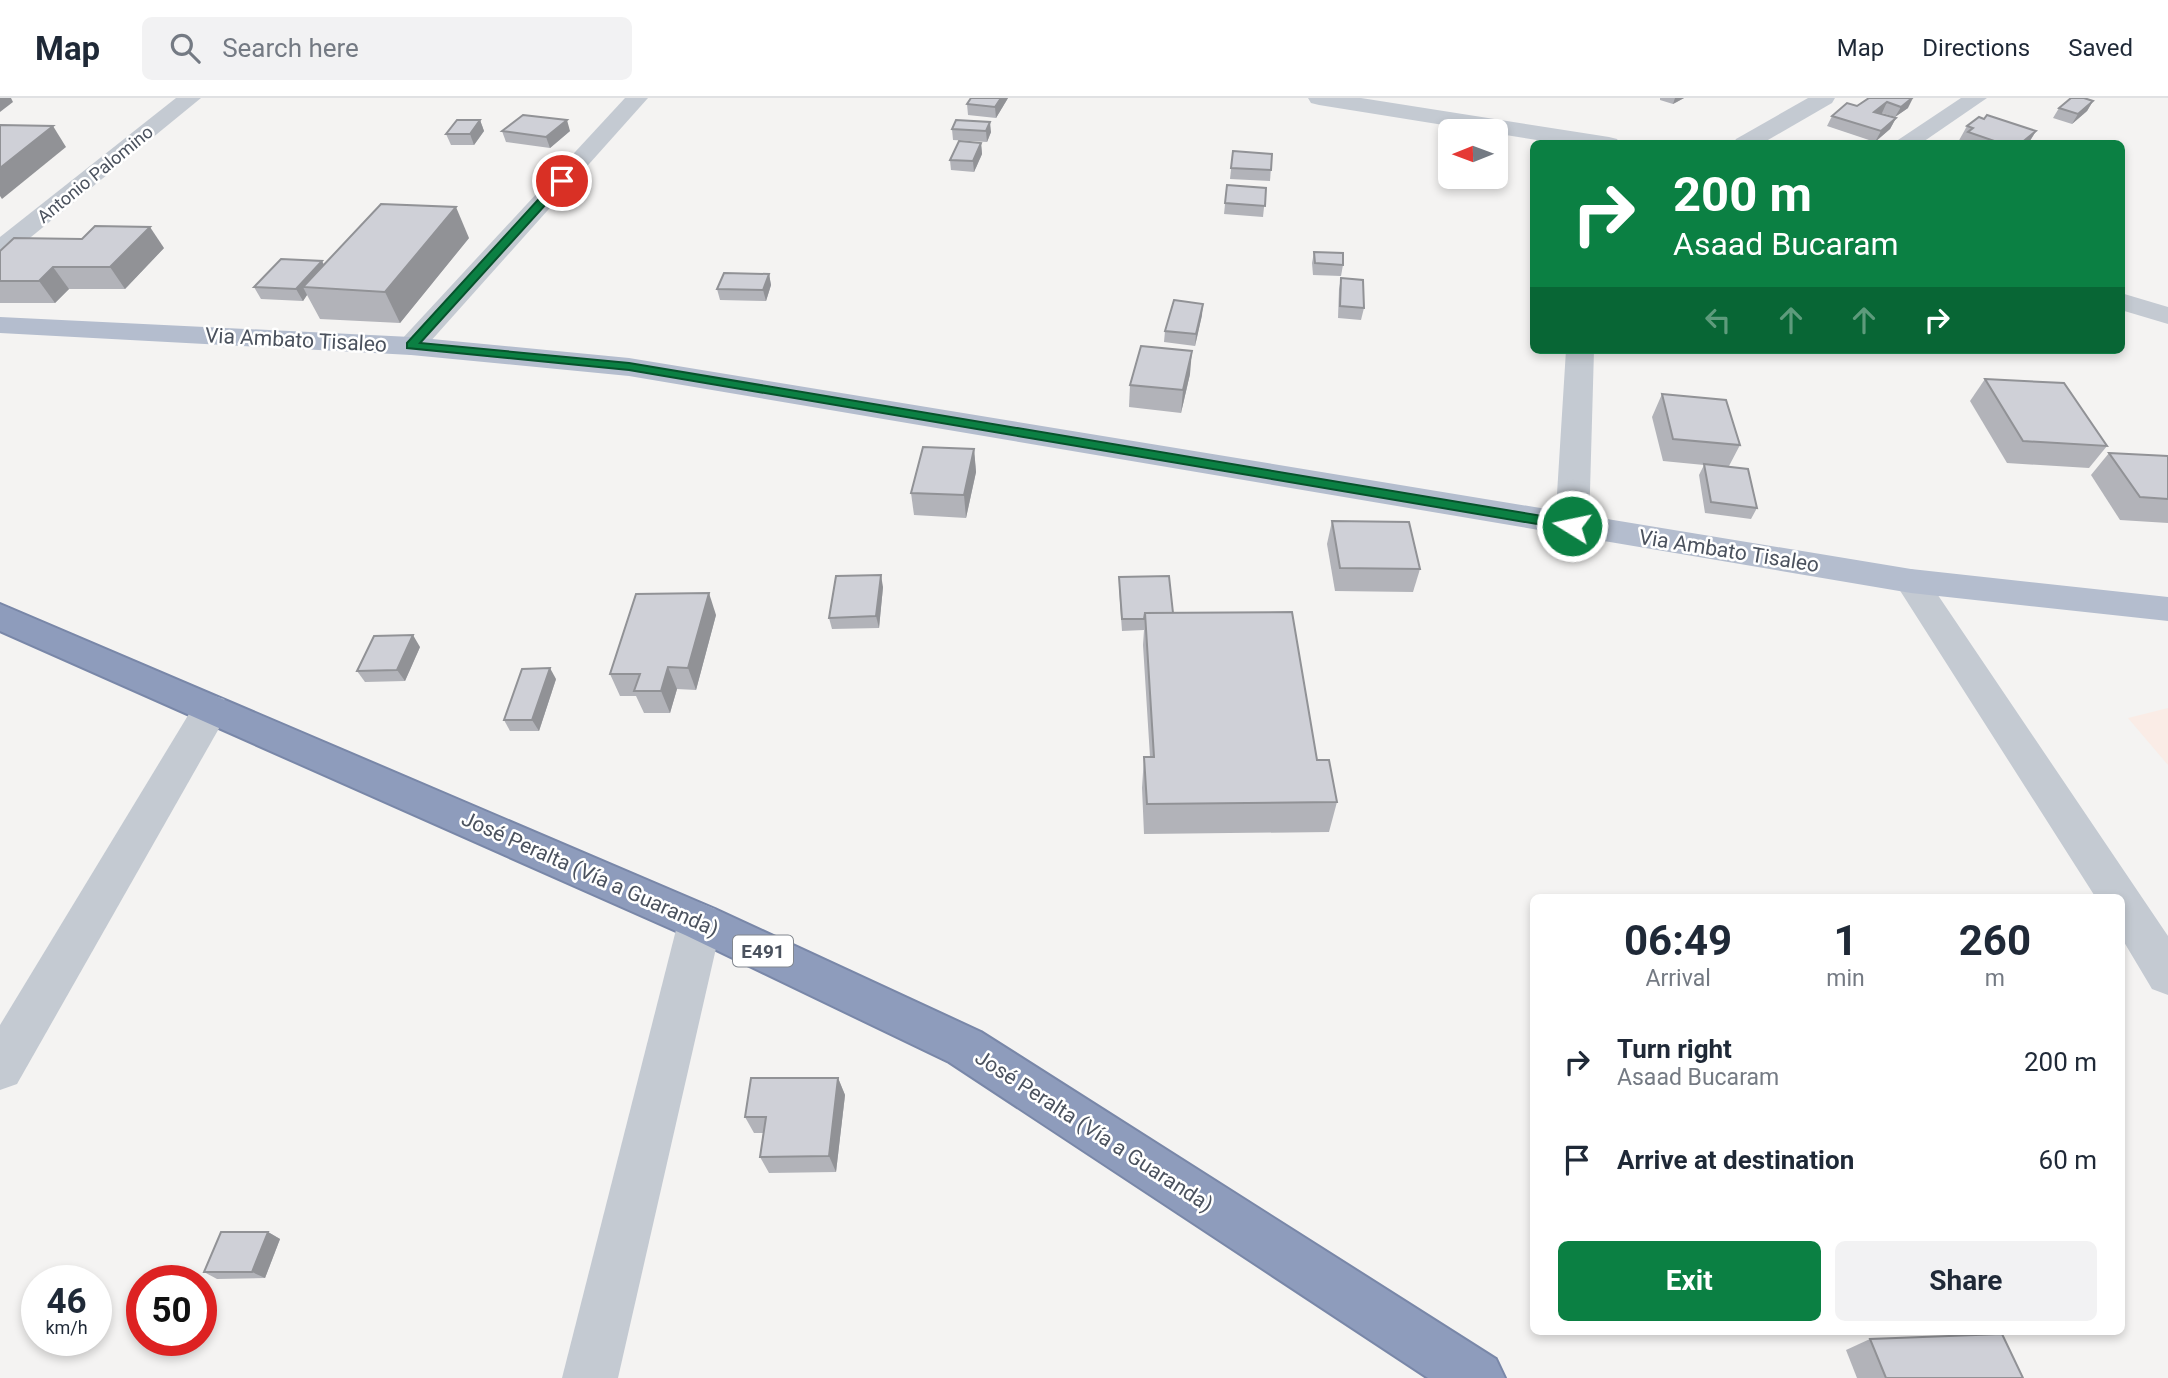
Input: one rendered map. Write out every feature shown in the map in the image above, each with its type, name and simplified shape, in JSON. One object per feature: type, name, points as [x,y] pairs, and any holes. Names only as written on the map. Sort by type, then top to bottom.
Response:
[{"type":"highway","name":"José Peralta (Vía a Guaranda)","points":[[0,617],[699,922],[965,1047],[1477,1378]]},
{"type":"main road","name":"Via Ambato Tisaleo","points":[[0,326],[411,346],[629,367],[1911,581],[2168,609]]},
{"type":"street","name":"Antonio Palomino","points":[[0,250],[190,98]]},
{"type":"street","points":[[411,346],[637,98]]},
{"type":"street","points":[[1319,98],[1584,140]]},
{"type":"street","points":[[1751,140],[1824,98]]},
{"type":"street","points":[[1909,140],[1976,98]]},
{"type":"street","points":[[2125,302],[2168,316]]},
{"type":"street","points":[[1572,526],[1580,354]]},
{"type":"street","points":[[1911,581],[2117,894]]},
{"type":"street","points":[[0,1068],[211,709]]},
{"type":"street","points":[[2125,907],[2168,975]]},
{"type":"street","points":[[590,1378],[699,922]]},
{"type":"shaded area","points":[[2168,708],[2168,765],[2128,718]]},
{"type":"building","points":[[971,98],[1001,98],[995,107],[967,104]]},
{"type":"building","points":[[1869,98],[1912,98],[1901,107],[1887,102],[1874,112],[1896,118],[1881,131],[1832,116],[1847,103],[1857,106]]},
{"type":"building","points":[[2071,98],[2093,101],[2078,114],[2059,108]]},
{"type":"building","points":[[523,115],[567,120],[546,137],[502,131]]},
{"type":"building","points":[[1987,115],[2036,131],[2025,140],[1991,140],[1968,132],[1973,128],[1967,126],[1979,117],[1984,119]]},
{"type":"building","points":[[457,120],[480,120],[470,134],[446,134]]},
{"type":"building","points":[[956,120],[990,122],[986,131],[952,129]]},
{"type":"building","points":[[0,125],[53,126],[0,168]]},
{"type":"building","points":[[959,141],[981,143],[973,161],[950,160]]},
{"type":"building","points":[[1233,151],[1272,154],[1271,170],[1231,168]]},
{"type":"building","points":[[1227,185],[1266,188],[1265,206],[1225,203]]},
{"type":"building","points":[[381,204],[456,207],[385,292],[303,287]]},
{"type":"building","points":[[95,226],[150,227],[110,267],[53,267],[39,281],[0,281],[0,251],[14,238],[82,239]]},
{"type":"building","points":[[1314,252],[1343,253],[1343,265],[1315,263]]},
{"type":"building","points":[[281,259],[322,261],[296,289],[254,287]]},
{"type":"building","points":[[724,273],[769,274],[763,290],[717,289]]},
{"type":"building","points":[[1341,278],[1363,280],[1364,308],[1340,306]]},
{"type":"building","points":[[1174,300],[1203,304],[1196,334],[1165,331]]},
{"type":"building","points":[[1141,346],[1192,351],[1183,390],[1130,385]]},
{"type":"building","points":[[1985,379],[2064,383],[2107,446],[2023,441]]},
{"type":"building","points":[[1662,394],[1726,400],[1740,445],[1673,439]]},
{"type":"building","points":[[923,447],[974,449],[964,495],[911,493]]},
{"type":"building","points":[[2109,453],[2168,456],[2168,499],[2140,497]]},
{"type":"building","points":[[1704,464],[1748,469],[1757,508],[1711,502]]},
{"type":"building","points":[[1332,521],[1409,522],[1420,569],[1340,568]]},
{"type":"building","points":[[881,575],[876,616],[829,618],[836,576]]},
{"type":"building","points":[[1169,576],[1173,613],[1145,613],[1144,619],[1122,619],[1119,577]]},
{"type":"building","points":[[709,593],[688,668],[668,667],[661,691],[634,691],[640,674],[610,674],[636,594]]},
{"type":"building","points":[[1292,612],[1317,760],[1329,760],[1337,802],[1147,804],[1144,757],[1154,757],[1145,613]]},
{"type":"building","points":[[413,635],[397,670],[357,671],[374,636]]},
{"type":"building","points":[[550,668],[532,720],[504,720],[522,669]]},
{"type":"building","points":[[751,1078],[838,1078],[829,1156],[760,1157],[766,1117],[745,1117]]},
{"type":"building","points":[[221,1232],[268,1232],[252,1272],[217,1272],[217,1265],[207,1265]]},
{"type":"building","points":[[2002,1335],[2023,1378],[1886,1378],[1870,1339]]},
{"type":"route","points":[[562,181],[411,346],[629,367],[1572,526]]}]
